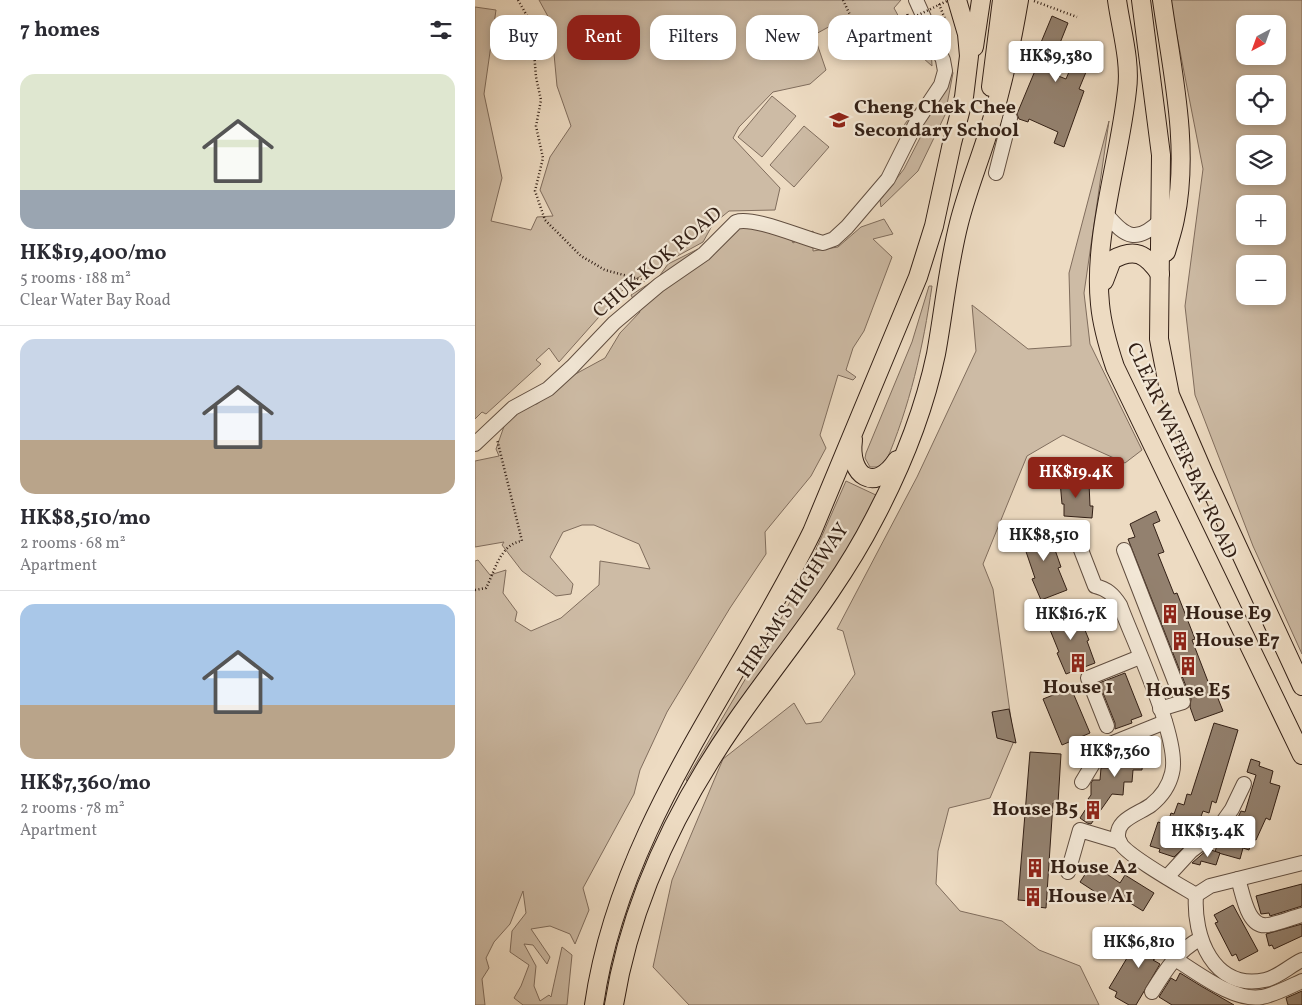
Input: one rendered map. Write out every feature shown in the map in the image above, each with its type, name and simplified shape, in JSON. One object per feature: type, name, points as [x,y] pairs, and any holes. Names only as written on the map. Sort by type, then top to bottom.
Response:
[{"type":"main road","name":"HIRAM'S HIGHWAY","points":[[594,1005],[614,918],[631,870],[648,832],[698,736],[793,570],[812,532],[918,277],[934,226],[964,97],[969,45],[957,0]]},
{"type":"main road","points":[[964,97],[981,0]]},
{"type":"main road","points":[[973,175],[991,91],[1002,0]]},
{"type":"main road","name":"HIRAM'S HIGHWAY","points":[[614,1005],[623,961],[642,901],[669,836],[687,801],[735,723],[842,575],[886,495],[913,431],[935,356],[954,244],[973,175],[1007,117],[1007,62],[1019,0]]},
{"type":"main road","name":"CLEAR WATER BAY ROAD","points":[[1117,0],[1126,58],[1128,88],[1100,256],[1100,303],[1105,337],[1115,367],[1302,755]]},
{"type":"main road","name":"CLEAR WATER BAY ROAD","points":[[1141,0],[1161,155],[1159,339],[1171,395],[1203,474],[1302,686]]},
{"type":"main road","points":[[1160,274],[1175,218],[1180,155],[1175,87],[1161,0]]},
{"type":"main road","points":[[1100,303],[1109,265],[1112,260],[1120,255],[1134,253],[1141,255],[1160,274]]},
{"type":"main road","points":[[854,429],[852,446],[855,466],[859,473],[874,479],[882,476],[895,463],[913,431]]},
{"type":"street","name":"CHUK KOK ROAD","points":[[475,444],[513,408],[548,389],[614,323],[659,286],[704,254],[731,225],[740,220],[757,222],[823,243],[834,240],[847,227],[888,179],[917,121],[941,85],[945,71],[943,60],[910,3]]},
{"type":"street","points":[[996,173],[1007,117]]},
{"type":"street","points":[[1107,215],[1119,228],[1137,236],[1142,236],[1160,221]]},
{"type":"street","points":[[1076,537],[1095,586],[1105,589],[1114,596],[1120,605],[1163,716],[1173,754],[1172,773],[1164,791],[1150,806],[1123,822],[1118,835],[1120,842],[1129,852],[1196,895]]},
{"type":"street","points":[[1082,782],[1103,747],[1163,716],[1183,702],[1123,550]]},
{"type":"street","points":[[1107,726],[1088,678],[1140,657]]},
{"type":"street","points":[[1167,877],[1191,851],[1215,833],[1232,809],[1244,784]]},
{"type":"street","points":[[1067,872],[1080,830],[1120,842]]},
{"type":"street","points":[[1196,895],[1210,886],[1302,863]]},
{"type":"street","points":[[1238,879],[1251,918],[1258,924],[1267,925],[1302,915]]},
{"type":"street","points":[[1196,895],[1195,915],[1200,939],[1207,954],[1218,967],[1232,976],[1258,981],[1271,978],[1302,960]]},
{"type":"street","points":[[1152,992],[1175,959],[1187,946],[1200,939]]},
{"type":"street","points":[[1175,959],[1227,990],[1244,997],[1262,997],[1302,981]]},
{"type":"path","points":[[518,0],[539,38],[534,52],[536,78],[541,100],[536,126],[543,158],[535,191],[545,220],[581,256],[605,270],[659,286]]},
{"type":"path","points":[[843,0],[850,15]]},
{"type":"path","points":[[919,15],[949,0]]},
{"type":"path","points":[[1031,0],[1077,17]]},
{"type":"path","points":[[940,6],[944,15]]},
{"type":"path","points":[[475,590],[486,588],[503,552],[512,542],[522,541],[494,425]]},
{"type":"shaded area","points":[[539,0],[901,0],[894,8],[898,15],[828,15],[828,27],[818,33],[818,15],[746,15],[746,60],[818,60],[818,47],[826,70],[810,84],[773,92],[739,127],[733,138],[780,188],[775,210],[729,211],[713,224],[703,242],[630,282],[559,362],[549,348],[536,360],[541,364],[486,414],[482,412],[475,419],[475,7],[496,10],[495,15],[490,15],[490,52],[484,94],[502,178],[491,221],[531,230],[537,217],[553,216],[540,190],[550,157],[571,126],[557,86],[555,60],[557,60],[557,15],[547,15]]},
{"type":"shaded area","points":[[1170,0],[1302,0],[1302,654],[1253,546],[1195,395],[1185,306],[1203,169]]},
{"type":"shaded area","points":[[925,60],[932,60],[932,66]]},
{"type":"shaded area","points":[[951,68],[953,73],[945,115],[918,171],[881,207],[880,200],[904,169],[921,136],[899,132],[921,102],[929,111]]},
{"type":"shaded area","points":[[772,96],[796,116],[762,157],[738,137]]},
{"type":"shaded area","points":[[1109,121],[1084,293],[1090,344],[1142,450],[1125,463],[1063,435],[1027,456],[983,564],[993,589],[1014,741],[990,798],[949,808],[938,851],[936,884],[960,911],[1002,921],[1039,950],[1080,966],[1099,1005],[689,1005],[653,967],[672,880],[723,759],[794,703],[806,724],[821,722],[855,674],[843,631],[837,629],[917,477],[976,351],[972,305],[1028,349],[1071,346],[1069,273]]},
{"type":"shaded area","points":[[804,126],[829,147],[794,187],[770,165]]},
{"type":"shaded area","points":[[755,216],[786,226],[793,243],[813,231],[813,251],[838,247],[861,227],[884,219],[893,234],[873,239],[892,257],[864,331],[853,348],[846,370],[856,377],[853,380],[838,375],[820,435],[826,448],[811,476],[765,532],[766,554],[730,608],[667,712],[640,770],[634,794],[583,888],[589,910],[575,944],[570,934],[550,926],[531,929],[550,957],[547,964],[533,945],[524,944],[536,966],[534,986],[540,1001],[549,995],[551,997],[562,947],[572,955],[567,1005],[523,1005],[514,998],[529,965],[510,952],[512,931],[526,913],[523,891],[510,924],[494,942],[486,958],[489,968],[482,979],[485,1005],[475,1005],[475,561],[478,560],[490,575],[506,570],[503,593],[517,612],[515,621],[531,631],[561,618],[599,585],[600,561],[650,569],[639,544],[594,525],[582,525],[563,532],[550,557],[573,584],[571,594],[556,596],[522,571],[502,545],[504,542],[475,547],[475,461],[499,456],[496,449],[513,401],[537,404],[570,377],[605,358],[620,333],[640,312],[631,295],[658,278],[668,264],[698,249],[702,251]]},
{"type":"shaded area","points":[[929,286],[932,286],[924,332],[902,420],[885,464],[881,467],[870,467],[865,458],[866,453],[912,342]]},
{"type":"shaded area","points":[[846,481],[878,496],[843,561],[689,782],[686,780],[783,615],[807,570]]},
{"type":"building","points":[[1052,16],[1068,23],[1060,43],[1078,51],[1082,42],[1096,48],[1079,89],[1084,91],[1064,147],[1054,143],[1058,132],[1029,119],[1028,122],[1019,119],[1017,114],[1037,66],[1032,64]],"holes":[[[1056,53],[1074,60],[1066,79],[1048,72]]]},
{"type":"building","points":[[1060,481],[1089,483],[1090,506],[1093,506],[1092,518],[1064,516]]},
{"type":"building","points":[[1156,511],[1160,521],[1153,524],[1164,552],[1158,554],[1174,594],[1177,593],[1195,639],[1192,640],[1212,692],[1215,691],[1223,711],[1195,721],[1190,707],[1191,699],[1128,539],[1135,537],[1130,524]]},
{"type":"building","points":[[1046,524],[1061,567],[1058,568],[1067,590],[1041,600],[1032,579],[1035,578],[1020,534]]},
{"type":"building","points":[[1076,608],[1089,640],[1087,641],[1095,663],[1066,674],[1046,620]]},
{"type":"building","points":[[1125,673],[1142,716],[1131,720],[1132,723],[1115,729],[1115,723],[1099,683]]},
{"type":"building","points":[[1071,688],[1090,733],[1062,745],[1043,699]]},
{"type":"building","points":[[1009,709],[1016,743],[997,738],[992,712]]},
{"type":"building","points":[[1214,723],[1238,730],[1216,803],[1212,801],[1209,813],[1203,811],[1199,822],[1195,821],[1189,842],[1174,857],[1159,852],[1160,849],[1150,846],[1158,822],[1167,825],[1171,813],[1174,814],[1178,803],[1184,805],[1187,794],[1191,795]]},
{"type":"building","points":[[1133,744],[1152,745],[1151,758],[1143,758],[1142,770],[1133,770],[1132,782],[1124,782],[1123,795],[1112,794],[1091,824],[1087,823],[1080,818],[1091,801],[1088,799],[1091,795],[1091,783],[1093,780],[1100,780],[1101,768],[1110,768],[1111,755],[1119,756],[1120,750]]},
{"type":"building","points":[[1030,752],[1061,754],[1058,803],[1053,803],[1046,908],[1030,906],[1030,901],[1018,900]]},
{"type":"building","points":[[1251,759],[1260,762],[1259,766],[1273,771],[1270,783],[1280,786],[1270,820],[1266,818],[1256,840],[1252,839],[1249,850],[1243,848],[1240,859],[1215,852],[1218,842],[1224,842],[1228,831],[1231,832],[1241,811],[1245,812],[1256,775],[1247,772]]},
{"type":"building","points":[[1208,849],[1220,853],[1216,865],[1201,861],[1200,865],[1192,863]]},
{"type":"building","points":[[1092,864],[1120,883],[1125,875],[1154,893],[1143,911],[1114,893],[1109,901],[1080,882]]},
{"type":"building","points":[[1302,884],[1302,906],[1270,916],[1269,913],[1261,914],[1256,896]]},
{"type":"building","points":[[1233,905],[1258,951],[1239,961],[1236,954],[1232,956],[1215,923],[1218,922],[1214,915]]},
{"type":"building","points":[[1302,924],[1302,936],[1274,949],[1272,945],[1269,946],[1266,934]]},
{"type":"building","points":[[1142,933],[1153,940],[1163,934],[1172,949],[1153,960],[1160,964],[1136,1005],[1129,1005],[1115,997],[1117,992],[1109,988]]},
{"type":"building","points":[[1180,973],[1234,1005],[1172,1005],[1159,997],[1171,978],[1176,981]]},
{"type":"building","points":[[1302,991],[1302,1005],[1288,1005],[1286,998]]},
{"type":"place","name":"Cheng Chek Chee Secondary School","points":[[839,120]]},
{"type":"place","name":"House E9","points":[[1170,614]]},
{"type":"place","name":"House E7","points":[[1180,641]]},
{"type":"place","name":"House 1","points":[[1078,663]]},
{"type":"place","name":"House E5","points":[[1188,666]]},
{"type":"place","name":"House B5","points":[[1093,810]]},
{"type":"place","name":"House A2","points":[[1035,868]]},
{"type":"place","name":"House A1","points":[[1033,897]]}]
